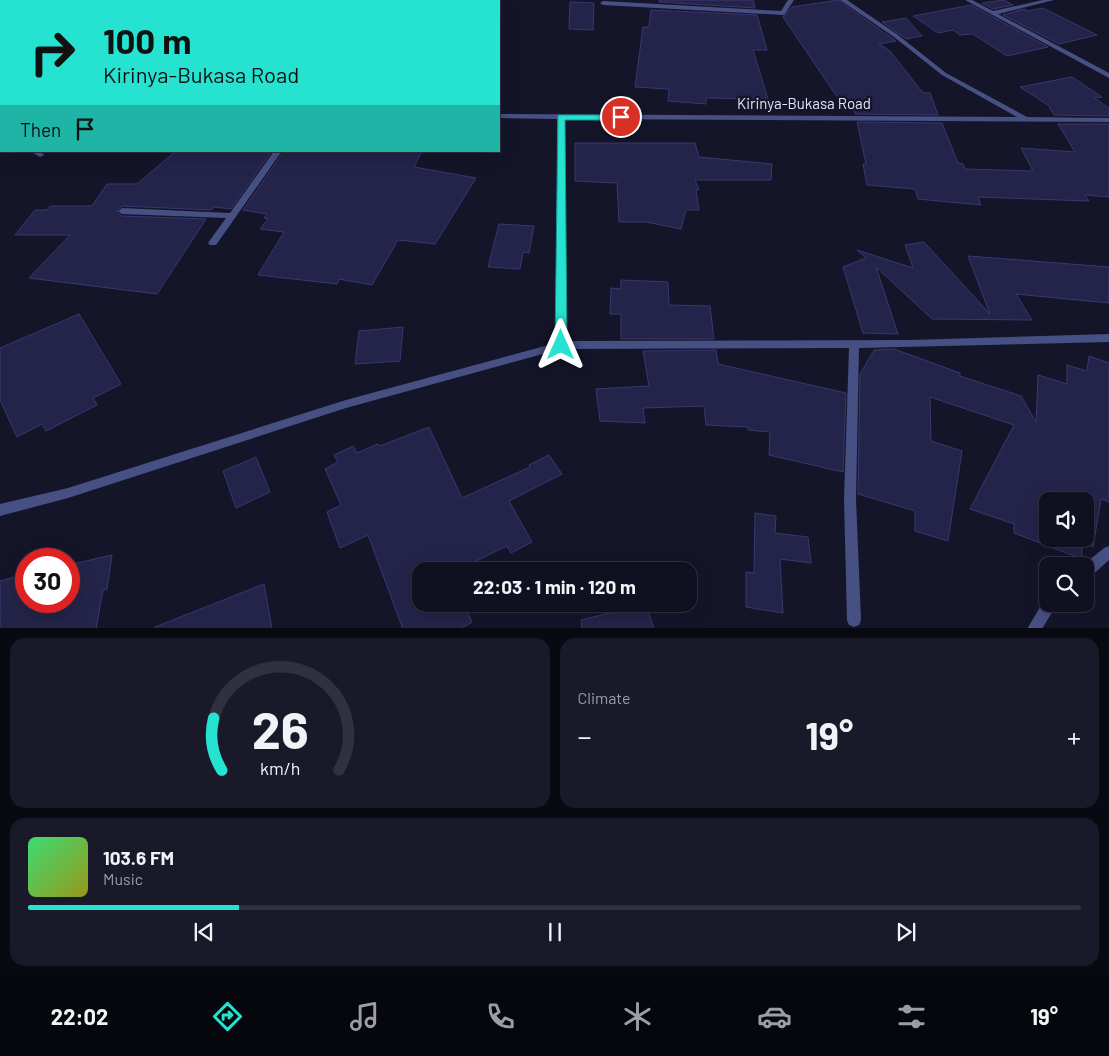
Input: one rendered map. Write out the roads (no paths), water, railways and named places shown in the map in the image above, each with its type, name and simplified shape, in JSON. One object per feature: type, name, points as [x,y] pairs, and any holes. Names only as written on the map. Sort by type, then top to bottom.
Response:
[{"type":"street","points":[[603,3],[783,13],[791,0]]},
{"type":"street","points":[[844,0],[896,36],[944,74],[1027,119]]},
{"type":"street","points":[[968,0],[1109,76]]},
{"type":"street","points":[[993,13],[1051,0]]},
{"type":"street","name":"Kirinya-Bukasa Road","points":[[500,116],[1109,120]]},
{"type":"street","points":[[561,117],[561,345]]},
{"type":"street","points":[[214,243],[277,152]]},
{"type":"street","points":[[122,211],[233,216]]},
{"type":"street","points":[[0,510],[68,493],[346,404],[561,345],[854,344],[1109,338]]},
{"type":"street","points":[[854,344],[850,499],[854,620]]},
{"type":"street","points":[[1094,564],[1109,552]]},
{"type":"street","points":[[1034,628],[1045,612]]}]
